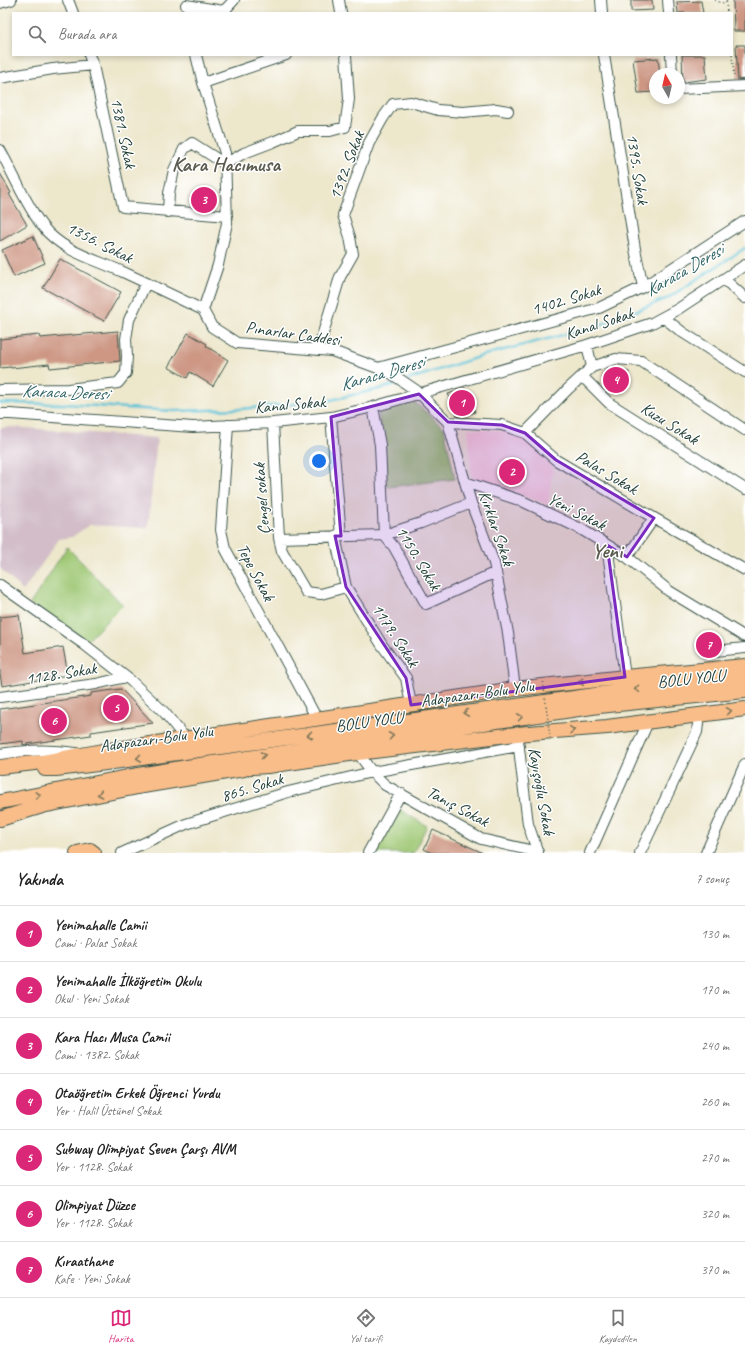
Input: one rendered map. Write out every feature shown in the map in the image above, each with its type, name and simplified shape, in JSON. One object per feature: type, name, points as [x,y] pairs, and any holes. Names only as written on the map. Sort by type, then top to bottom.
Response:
[{"type":"highway","points":[[0,766],[43,762],[86,754],[515,689],[745,666]]},
{"type":"highway","name":"Adapazarı-Bolu Yolu","points":[[0,770],[56,769],[660,686],[745,678]]},
{"type":"highway","name":"BOLU YOLU","points":[[0,802],[157,772],[599,706],[745,691]]},
{"type":"highway","points":[[157,772],[257,766],[358,753],[517,740],[745,709]]},
{"type":"highway","points":[[160,755],[261,727]]},
{"type":"highway","points":[[0,819],[42,806],[143,786],[304,760]]},
{"type":"highway","points":[[77,853],[90,850],[94,853]]},
{"type":"street","points":[[0,3],[11,0]]},
{"type":"street","points":[[68,0],[73,12]]},
{"type":"street","points":[[187,6],[225,12],[234,0]]},
{"type":"street","points":[[339,0],[341,12]]},
{"type":"street","points":[[601,0],[602,12]]},
{"type":"street","points":[[668,0],[669,12]]},
{"type":"street","name":"1381. Sokak","points":[[89,56],[93,65],[123,207],[168,212]]},
{"type":"street","points":[[196,56],[203,83],[225,153],[227,216],[227,223],[218,265],[203,310]]},
{"type":"street","points":[[203,83],[283,56]]},
{"type":"street","points":[[225,164],[244,153],[298,131],[330,131],[345,127],[349,99],[346,56]]},
{"type":"street","name":"1395. Sokak","points":[[604,56],[635,249],[643,287]]},
{"type":"street","points":[[671,56],[672,68]]},
{"type":"street","points":[[0,78],[53,69],[93,65]]},
{"type":"street","points":[[685,90],[740,86]]},
{"type":"street","name":"1392. Sokak","points":[[318,350],[340,277],[353,254],[344,215],[369,143],[393,104],[411,102],[438,110],[463,112],[496,110],[508,111]]},
{"type":"street","points":[[225,164],[192,143],[184,149],[174,170],[169,193],[168,212],[227,216]]},
{"type":"street","name":"1356. Sokak","points":[[0,150],[33,212],[44,228],[60,244],[203,310]]},
{"type":"street","name":"1402. Sokak","points":[[378,368],[598,308],[643,287],[745,221]]},
{"type":"street","name":"Kanal Sokak","points":[[0,414],[193,428],[273,423],[331,417],[373,407],[418,392],[587,345],[652,323],[745,265]]},
{"type":"street","points":[[724,278],[745,298]]},
{"type":"street","points":[[0,390],[68,389],[118,383],[126,373],[128,356],[126,339],[129,320],[146,283]]},
{"type":"street","name":"Pınarlar Caddesi","points":[[203,310],[212,328],[237,343],[332,351],[390,372],[418,392]]},
{"type":"street","points":[[663,317],[682,332],[745,372]]},
{"type":"street","points":[[587,345],[592,367]]},
{"type":"street","points":[[525,433],[592,367],[616,359],[641,361],[745,430]]},
{"type":"street","name":"Kuzu Sokak","points":[[583,377],[609,403],[745,489]]},
{"type":"street","points":[[418,392],[448,422]]},
{"type":"street","name":"1150. Sokak","points":[[373,407],[380,445],[384,535],[394,546],[426,604],[496,572]]},
{"type":"street","points":[[331,417],[338,536],[346,587]]},
{"type":"street","name":"Palas Sokak","points":[[448,422],[502,425],[525,433],[556,460],[745,570]]},
{"type":"street","name":"Kırklar Sokak","points":[[448,422],[471,503],[494,563],[508,634],[515,689]]},
{"type":"street","name":"Çengel sokak","points":[[273,423],[282,551],[306,592],[321,594],[346,587]]},
{"type":"street","name":"Tepe Sokak","points":[[228,426],[221,530],[225,548],[317,719]]},
{"type":"street","name":"Yeni Sokak","points":[[465,482],[522,501],[579,528],[627,557],[669,591],[745,637]]},
{"type":"street","points":[[280,538],[384,535],[421,523],[471,503]]},
{"type":"street","points":[[627,557],[654,518]]},
{"type":"street","points":[[607,545],[625,677]]},
{"type":"street","points":[[0,586],[85,645],[126,677],[164,712],[186,739]]},
{"type":"street","name":"1179. Sokak","points":[[346,587],[382,645],[406,678],[411,705]]},
{"type":"street","points":[[705,652],[745,648]]},
{"type":"street","name":"1128. Sokak","points":[[0,697],[96,684],[126,677]]},
{"type":"street","points":[[640,853],[697,732],[699,715]]},
{"type":"street","points":[[590,853],[648,722]]},
{"type":"street","name":"865. Sokak","points":[[122,853],[186,824],[288,792],[517,740]]},
{"type":"street","name":"Kayışoğlu Sokak","points":[[517,740],[528,824],[538,852]]},
{"type":"street","points":[[0,754],[54,750],[86,754]]},
{"type":"street","points":[[358,753],[372,772]]},
{"type":"street","points":[[706,853],[745,764]]},
{"type":"street","name":"Tanış Sokak","points":[[372,772],[385,785],[481,838],[538,852]]},
{"type":"street","points":[[368,853],[401,793]]},
{"type":"path","points":[[715,0],[719,2],[726,2],[730,0]]},
{"type":"path","points":[[726,2],[727,12]]},
{"type":"path","points":[[732,56],[740,86]]},
{"type":"path","points":[[543,678],[550,738]]},
{"type":"highlighted area","points":[[419,394],[448,422],[502,425],[525,433],[556,460],[654,518],[627,557],[607,545],[625,677],[411,705],[406,678],[346,587],[335,536],[341,536],[331,417]]},
{"type":"shaded area","points":[[12,427],[157,438],[148,528],[89,525],[72,537],[59,539],[23,591],[0,568],[0,428]]},
{"type":"shaded area","points":[[468,428],[506,432],[522,437],[536,448],[553,467],[548,505],[472,478]]},
{"type":"green space","points":[[411,399],[444,428],[455,479],[387,487],[378,410]]},
{"type":"green space","points":[[67,547],[123,605],[87,641],[30,604]]},
{"type":"green space","points":[[397,808],[427,826],[413,853],[374,853]]},
{"type":"building","points":[[631,0],[652,0],[653,10],[631,11]]},
{"type":"building","points":[[733,0],[745,0],[745,31],[734,31]]},
{"type":"building","points":[[701,1],[703,12],[678,12],[677,2]]},
{"type":"building","points":[[736,45],[745,45],[745,79],[738,80]]},
{"type":"building","points":[[682,56],[705,56],[707,79],[685,82],[685,68],[682,68]]},
{"type":"building","points":[[658,58],[659,68],[649,68],[649,92],[638,93],[633,60]]},
{"type":"building","points":[[0,173],[11,193],[9,194],[27,225],[0,241]]},
{"type":"building","points":[[208,193],[209,205],[199,206],[198,194]]},
{"type":"building","points":[[33,236],[45,263],[14,277],[2,250]]},
{"type":"building","points":[[60,259],[121,292],[104,321],[43,288]]},
{"type":"building","points":[[118,331],[120,361],[50,368],[49,364],[0,368],[0,339],[39,335],[40,338]]},
{"type":"building","points":[[188,333],[207,344],[206,346],[228,360],[213,386],[190,372],[187,378],[168,367]]},
{"type":"building","points":[[613,367],[629,372],[623,389],[605,383],[607,377],[603,375],[605,370]]},
{"type":"building","points":[[465,388],[475,412],[464,416],[457,416],[448,394]]},
{"type":"building","points":[[19,615],[25,653],[63,647],[68,675],[2,686],[0,674],[0,617]]},
{"type":"building","points":[[121,689],[153,723],[91,732],[91,735],[23,745],[23,741],[0,744],[0,709],[91,696],[91,693]]},
{"type":"building","points":[[433,830],[483,853],[432,853],[424,849]]},
{"type":"waterway","name":"Karaca Deresi","points":[[407,380],[488,354],[598,326],[668,298],[745,248]]},
{"type":"waterway","name":"Karaca Deresi","points":[[0,403],[65,404],[174,411],[240,409],[326,401],[384,388],[399,383]]},
{"type":"place","name":"Kara Hacı Musa Camii","points":[[204,200]]},
{"type":"place","name":"Otaöğretim Erkek Öğrenci Yurdu","points":[[616,380]]},
{"type":"place","name":"Yenimahalle Camii","points":[[462,403]]},
{"type":"place","name":"Yenimahalle İlköğretim Okulu","points":[[512,472]]},
{"type":"place","name":"Kıraathane","points":[[709,645]]},
{"type":"place","name":"Subway Olimpiyat Seven Çarşı AVM","points":[[116,708]]},
{"type":"place","name":"Olimpiyat Düzce","points":[[54,721]]},
{"type":"district","name":"Kara Hacımusa","points":[[226,164]]},
{"type":"district","name":"Yeni","points":[[607,551]]}]
